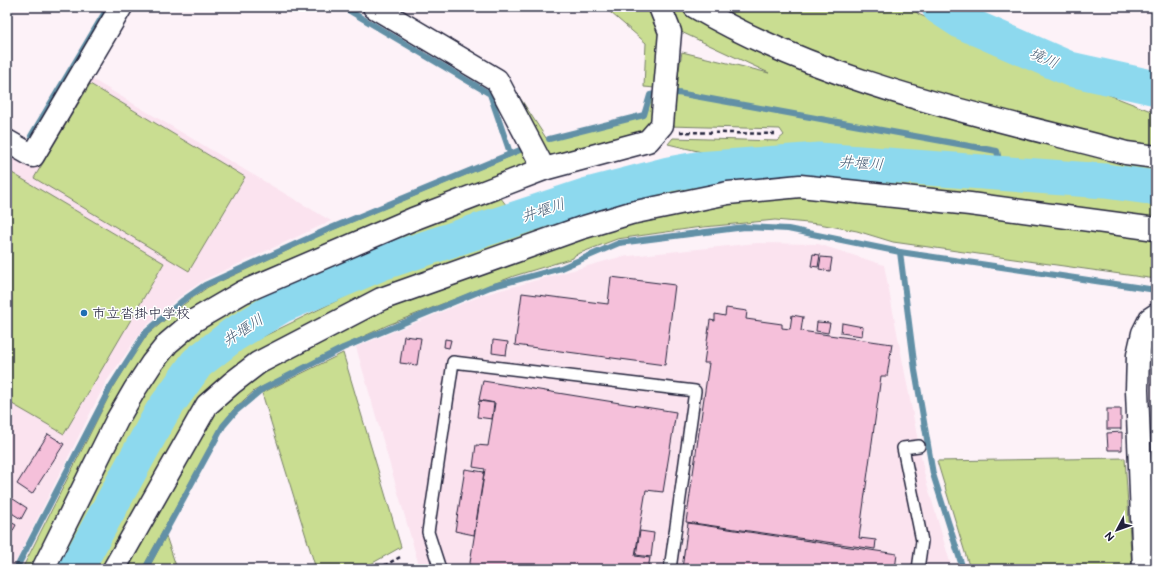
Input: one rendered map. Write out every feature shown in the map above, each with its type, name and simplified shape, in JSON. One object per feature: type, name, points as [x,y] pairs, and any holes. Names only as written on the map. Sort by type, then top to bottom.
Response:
[{"type":"street","points":[[7,141],[33,156],[121,7]]},
{"type":"street","points":[[374,7],[496,80],[544,169]]},
{"type":"street","points":[[43,569],[117,420],[135,388],[152,362],[168,343],[195,320],[220,303],[243,292],[413,219],[544,169],[648,141],[662,125],[670,32],[660,7]]},
{"type":"street","points":[[695,7],[726,26],[794,56],[872,84],[1126,152],[1156,157]]},
{"type":"street","points":[[114,569],[207,405],[258,363],[381,299],[581,228],[631,213],[728,193],[800,186],[970,204],[1156,229]]},
{"type":"street","points":[[1144,569],[1137,390],[1138,355],[1143,333],[1150,319],[1156,315]]},
{"type":"lane","points":[[440,569],[428,532],[453,362],[694,391],[670,569]]},
{"type":"lane","points":[[918,569],[922,541],[903,448],[919,446]]},
{"type":"path","points":[[657,132],[777,134]]},
{"type":"path","points":[[378,569],[402,556]]},
{"type":"shaded area","name":"市立沓掛中学校","points":[[90,78],[331,221],[204,280],[178,298],[144,328],[106,382],[15,563],[11,569],[7,569],[7,150],[37,167]]},
{"type":"shaded area","points":[[757,243],[818,244],[884,265],[925,477],[952,569],[420,569],[356,347],[483,295],[620,257]]},
{"type":"green space","points":[[604,7],[653,7],[660,18],[655,129],[544,160],[513,87],[548,141],[645,116],[650,97],[655,97],[655,88],[644,87],[646,43]]},
{"type":"green space","points":[[664,7],[684,7],[717,26],[1156,165],[1156,180],[1107,172],[903,157],[864,150],[790,148],[706,153],[668,144],[673,138],[777,141],[784,135],[780,129],[669,126],[682,52],[769,73],[677,30]]},
{"type":"green space","points":[[707,7],[913,7],[918,14],[1065,78],[1156,113],[1156,152],[850,71]]},
{"type":"green space","points":[[90,84],[245,177],[189,271],[34,178]]},
{"type":"green space","points":[[528,149],[534,162],[195,312],[37,569],[22,569],[113,388],[147,335],[184,304],[208,287],[332,230]]},
{"type":"green space","points":[[7,170],[164,263],[64,434],[7,401]]},
{"type":"green space","points":[[774,170],[918,175],[1156,195],[1156,221],[799,183],[624,209],[244,367],[110,569],[89,569],[171,423],[198,383],[242,347],[385,277],[506,229],[673,181]]},
{"type":"green space","points":[[497,193],[510,210],[376,257],[249,313],[214,335],[192,354],[172,376],[147,415],[70,569],[49,569],[140,389],[199,323]]},
{"type":"green space","points":[[772,193],[1156,234],[1156,279],[893,242],[857,231],[819,224],[775,220],[694,228],[617,239],[575,255],[573,258],[514,276],[388,325],[254,391],[234,409],[222,424],[142,569],[118,569],[209,412],[236,386],[352,320],[590,229]]},
{"type":"green space","points":[[343,353],[401,547],[362,569],[316,569],[262,393]]},
{"type":"green space","points":[[1125,458],[1132,569],[970,569],[937,461]]},
{"type":"green space","points":[[166,536],[177,569],[148,569]]},
{"type":"building","points":[[813,254],[820,255],[818,267],[811,266]]},
{"type":"building","points":[[821,257],[832,258],[830,271],[819,269]]},
{"type":"building","points":[[611,277],[675,285],[665,365],[515,345],[522,293],[608,304]]},
{"type":"building","points":[[726,308],[747,311],[746,319],[782,324],[782,328],[790,329],[792,315],[803,317],[801,331],[892,344],[887,376],[881,376],[859,538],[876,540],[875,549],[686,522],[709,363],[704,363],[710,320],[715,321],[715,314],[725,316]]},
{"type":"building","points":[[817,322],[830,323],[828,333],[816,331]]},
{"type":"building","points":[[842,323],[863,327],[862,336],[841,333]]},
{"type":"building","points":[[404,336],[421,338],[417,365],[400,363]]},
{"type":"building","points":[[445,339],[451,340],[449,348],[444,347]]},
{"type":"building","points":[[493,340],[508,342],[506,355],[492,353]]},
{"type":"building","points":[[483,381],[676,412],[663,492],[646,490],[635,556],[650,558],[648,569],[469,569],[485,469],[473,467],[476,445],[488,446],[495,403],[479,400]]},
{"type":"building","points":[[479,401],[494,403],[492,419],[477,417]]},
{"type":"building","points":[[1107,409],[1121,409],[1121,429],[1107,429]]},
{"type":"building","points":[[1122,432],[1122,450],[1108,450],[1107,433]]},
{"type":"building","points":[[48,434],[64,444],[32,494],[17,484]]},
{"type":"building","points":[[465,469],[484,472],[474,535],[455,531]]},
{"type":"building","points":[[7,495],[27,508],[21,519],[7,510]]},
{"type":"building","points":[[7,520],[16,525],[10,536],[7,534]]},
{"type":"building","points":[[688,523],[897,554],[895,569],[682,569]]},
{"type":"building","points":[[640,531],[654,533],[651,557],[636,555]]},
{"type":"waterway","points":[[31,136],[108,7]]},
{"type":"waterway","points":[[343,7],[490,94],[510,153]]},
{"type":"waterway","name":"境川","points":[[939,7],[962,22],[1070,69],[1156,88]]},
{"type":"waterway","points":[[671,94],[678,93],[997,151],[1002,174]]},
{"type":"waterway","points":[[549,139],[644,115],[650,95],[655,94]]},
{"type":"waterway","points":[[16,569],[111,386],[145,333],[182,301],[205,285],[331,228],[520,150]]},
{"type":"waterway","name":"井堰川","points":[[76,569],[162,412],[197,363],[233,335],[281,306],[384,262],[588,195],[669,174],[697,169],[819,160],[1105,181],[1156,188]]},
{"type":"waterway","points":[[145,569],[223,426],[235,412],[261,390],[343,348],[490,287],[561,268],[619,243],[745,227],[788,229],[900,252],[1156,290]]},
{"type":"waterway","points":[[900,252],[915,370],[933,474],[963,569]]},
{"type":"place","name":"市立沓掛中学校","points":[[84,313]]}]
